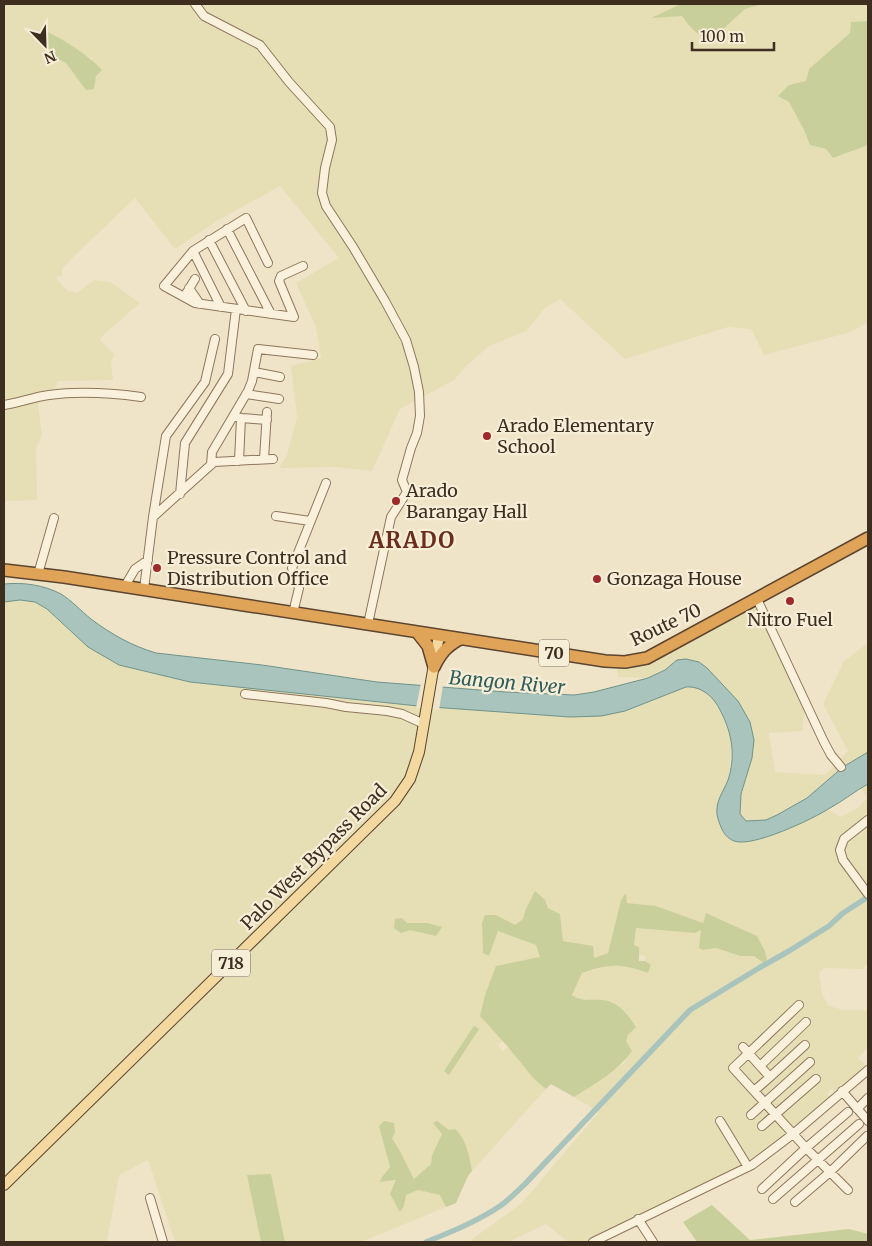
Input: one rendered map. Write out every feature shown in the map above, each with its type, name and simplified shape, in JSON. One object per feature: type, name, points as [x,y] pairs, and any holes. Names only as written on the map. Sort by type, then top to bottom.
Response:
[{"type":"highway","name":"Route 70","points":[[460,639],[605,661],[625,662],[647,658],[868,538]]},
{"type":"highway","name":"70","points":[[4,570],[125,586],[460,639]]},
{"type":"highway","points":[[417,632],[428,646],[434,671]]},
{"type":"highway","points":[[434,671],[440,655],[446,648],[460,639]]},
{"type":"main road","name":"Palo West Bypass Road","points":[[4,1185],[395,801],[410,779],[420,752],[439,635]]},
{"type":"street","points":[[195,4],[204,16],[260,45],[289,82],[330,127],[332,140],[325,168],[322,193],[326,206],[385,301],[406,340],[414,367],[419,392],[420,416],[417,433],[402,480],[407,492],[391,517],[368,624]]},
{"type":"street","points":[[268,263],[246,218],[193,251],[164,286],[195,303],[294,317],[279,282],[281,276],[303,266]]},
{"type":"street","points":[[227,229],[271,314]]},
{"type":"street","points":[[209,240],[246,311]]},
{"type":"street","points":[[193,251],[221,307]]},
{"type":"street","points":[[184,297],[195,280]]},
{"type":"street","points":[[190,288],[200,304]]},
{"type":"street","points":[[180,494],[185,443],[228,374],[236,310]]},
{"type":"street","points":[[144,589],[166,436],[205,382],[215,339]]},
{"type":"street","points":[[211,465],[212,452],[237,416],[252,381],[258,349],[313,355]]},
{"type":"street","points":[[254,372],[280,377]]},
{"type":"street","points":[[4,405],[15,404],[30,398],[64,394],[88,393],[141,397]]},
{"type":"street","points":[[246,394],[279,399]]},
{"type":"street","points":[[237,416],[267,416],[264,460]]},
{"type":"street","points":[[237,416],[239,461]]},
{"type":"street","points":[[153,517],[214,462],[273,459]]},
{"type":"street","points":[[293,613],[299,588],[292,568],[326,483]]},
{"type":"street","points":[[276,516],[310,521]]},
{"type":"street","points":[[38,574],[54,518]]},
{"type":"street","points":[[125,586],[135,569],[148,560]]},
{"type":"street","points":[[757,599],[824,742],[831,755],[841,767]]},
{"type":"street","points":[[245,694],[387,711],[425,722]]},
{"type":"street","points":[[868,820],[844,839],[840,850],[843,860],[868,894]]},
{"type":"street","points":[[799,1005],[733,1068],[806,1148],[848,1190]]},
{"type":"street","points":[[760,1066],[806,1022]]},
{"type":"street","points":[[754,1091],[805,1045]]},
{"type":"street","points":[[743,1047],[770,1077]]},
{"type":"street","points":[[751,1115],[810,1062]]},
{"type":"street","points":[[593,1242],[748,1167],[793,1134],[868,1070]]},
{"type":"street","points":[[762,1126],[816,1079]]},
{"type":"street","points":[[842,1091],[868,1121]]},
{"type":"street","points":[[857,1108],[868,1098]]},
{"type":"street","points":[[762,1189],[848,1112]]},
{"type":"street","points":[[720,1121],[748,1167]]},
{"type":"street","points":[[773,1199],[859,1124]]},
{"type":"street","points":[[795,1202],[868,1136]]},
{"type":"street","points":[[150,1198],[163,1242]]},
{"type":"street","points":[[638,1220],[652,1242]]},
{"type":"shaded area","points":[[4,4],[681,4],[653,17],[682,16],[689,27],[699,35],[710,40],[745,9],[763,4],[868,4],[868,21],[852,23],[850,33],[809,69],[806,81],[789,85],[789,102],[810,145],[826,149],[833,158],[868,145],[868,322],[851,332],[764,355],[751,329],[728,327],[625,359],[560,299],[545,308],[526,331],[489,346],[466,366],[454,380],[400,409],[372,471],[336,467],[279,468],[287,455],[297,417],[291,366],[321,358],[316,327],[296,283],[339,258],[280,186],[217,221],[175,249],[135,198],[69,261],[62,269],[62,276],[55,277],[67,291],[77,293],[94,280],[110,282],[140,303],[104,334],[100,340],[114,354],[111,363],[113,380],[58,381],[56,387],[45,393],[38,405],[42,435],[36,449],[37,500],[4,501]],"holes":[[[41,29],[71,45],[83,55],[92,58],[96,76],[94,89],[74,73]]]},
{"type":"shaded area","points":[[757,599],[806,702],[802,731],[769,733],[775,772],[824,775],[838,764],[836,762],[848,751],[823,704],[844,661],[868,643],[868,752],[841,768],[807,798],[777,815],[766,820],[746,821],[740,814],[741,794],[752,758],[738,701],[699,662],[677,660],[665,670],[648,678],[618,677],[616,662],[647,658]]},
{"type":"shaded area","points":[[20,600],[35,602],[46,609],[88,647],[119,665],[190,682],[418,706],[570,717],[601,716],[625,711],[686,687],[694,686],[709,695],[717,704],[727,723],[732,740],[729,777],[717,808],[722,828],[799,824],[828,810],[841,817],[858,808],[867,798],[861,788],[868,784],[868,962],[863,969],[824,968],[819,973],[822,994],[829,1006],[843,1010],[868,1010],[868,1047],[858,1058],[867,1066],[836,1094],[832,1089],[827,1093],[832,1097],[754,1167],[597,1242],[568,1242],[546,1224],[508,1242],[472,1242],[471,1240],[521,1204],[599,1112],[574,1097],[625,1062],[628,1035],[586,999],[577,999],[572,995],[582,973],[614,965],[648,973],[651,965],[645,961],[645,956],[639,955],[639,947],[634,945],[636,928],[695,933],[702,930],[699,948],[703,950],[716,948],[740,956],[754,956],[767,965],[765,951],[757,936],[706,913],[703,923],[656,906],[627,903],[626,894],[621,900],[608,953],[593,958],[573,942],[563,941],[560,914],[548,908],[545,900],[525,911],[523,919],[515,925],[496,915],[489,956],[498,931],[536,945],[540,957],[480,1016],[503,1041],[498,1045],[503,1051],[508,1047],[534,1079],[546,1089],[472,1171],[469,1156],[460,1133],[442,1134],[432,1155],[431,1165],[414,1179],[392,1138],[379,1126],[390,1167],[382,1177],[381,1182],[397,1180],[404,1206],[406,1195],[418,1190],[440,1195],[446,1207],[361,1242],[285,1242],[271,1175],[248,1175],[261,1242],[175,1242],[148,1160],[119,1175],[107,1242],[4,1242],[4,602]]},
{"type":"green space","points":[[681,4],[763,4],[745,9],[710,41],[694,31],[682,16],[651,18]]},
{"type":"green space","points":[[868,21],[868,145],[833,158],[826,149],[810,145],[789,102],[778,96],[789,85],[806,81],[809,69],[850,33],[851,22]]},
{"type":"green space","points":[[41,29],[74,47],[90,58],[102,70],[96,76],[94,89],[86,90],[66,63],[58,59],[42,42]]},
{"type":"green space","points":[[535,891],[545,900],[548,908],[560,914],[563,941],[593,946],[594,958],[608,953],[621,900],[626,893],[627,903],[656,906],[703,923],[706,913],[757,936],[765,951],[768,966],[754,956],[740,956],[716,948],[703,950],[699,948],[701,930],[695,933],[636,928],[634,945],[639,947],[639,961],[645,961],[651,965],[648,973],[622,966],[608,966],[592,970],[582,973],[572,995],[583,999],[609,1001],[618,1006],[636,1027],[628,1035],[626,1041],[632,1051],[613,1071],[574,1097],[551,1084],[546,1089],[534,1079],[480,1016],[485,995],[496,966],[540,957],[536,945],[498,931],[489,956],[483,953],[482,923],[485,915],[496,915],[515,925],[523,919]]},
{"type":"green space","points":[[402,918],[407,923],[427,923],[442,927],[436,936],[410,930],[401,933],[394,928],[395,919]]},
{"type":"green space","points":[[474,1026],[479,1029],[449,1075],[444,1071]]},
{"type":"green space","points":[[384,1121],[394,1123],[395,1133],[392,1138],[414,1179],[431,1164],[432,1155],[442,1134],[433,1123],[437,1121],[449,1130],[455,1129],[459,1133],[467,1148],[472,1171],[456,1203],[446,1207],[440,1195],[418,1190],[406,1195],[404,1206],[400,1212],[390,1194],[396,1180],[380,1182],[390,1167],[379,1126]]},
{"type":"green space","points":[[271,1174],[285,1242],[261,1242],[247,1175]]},
{"type":"green space","points":[[712,1205],[750,1240],[849,1229],[868,1234],[868,1242],[697,1242],[683,1222]]},
{"type":"water","points":[[19,583],[48,588],[65,596],[91,619],[114,635],[156,653],[262,665],[377,682],[574,695],[594,692],[648,678],[665,670],[677,660],[686,659],[699,662],[738,701],[750,722],[754,740],[752,758],[741,794],[740,814],[746,821],[766,820],[777,815],[807,798],[843,767],[868,752],[868,784],[822,813],[797,825],[768,837],[743,842],[734,841],[723,832],[717,816],[718,801],[728,781],[731,768],[731,741],[727,725],[716,703],[705,692],[696,688],[686,687],[625,711],[601,716],[570,717],[418,706],[190,682],[119,665],[88,647],[47,609],[35,602],[20,600],[4,602],[4,584]]},
{"type":"pier","points":[[421,683],[443,685],[439,710],[416,708]]},
{"type":"waterway","points":[[426,1242],[474,1221],[509,1199],[690,1010],[829,926],[843,913],[868,897]]},
{"type":"place","name":"Arado Elementary School","points":[[487,436]]},
{"type":"place","name":"Arado Barangay Hall","points":[[396,501]]},
{"type":"place","name":"Pressure Control and Distribution Office","points":[[157,568]]},
{"type":"place","name":"Gonzaga House","points":[[597,579]]},
{"type":"place","name":"Nitro Fuel","points":[[790,601]]},
{"type":"district","name":"ARADO","points":[[412,540]]},
{"type":"water label","name":"Bangon River","points":[[507,682]]}]
